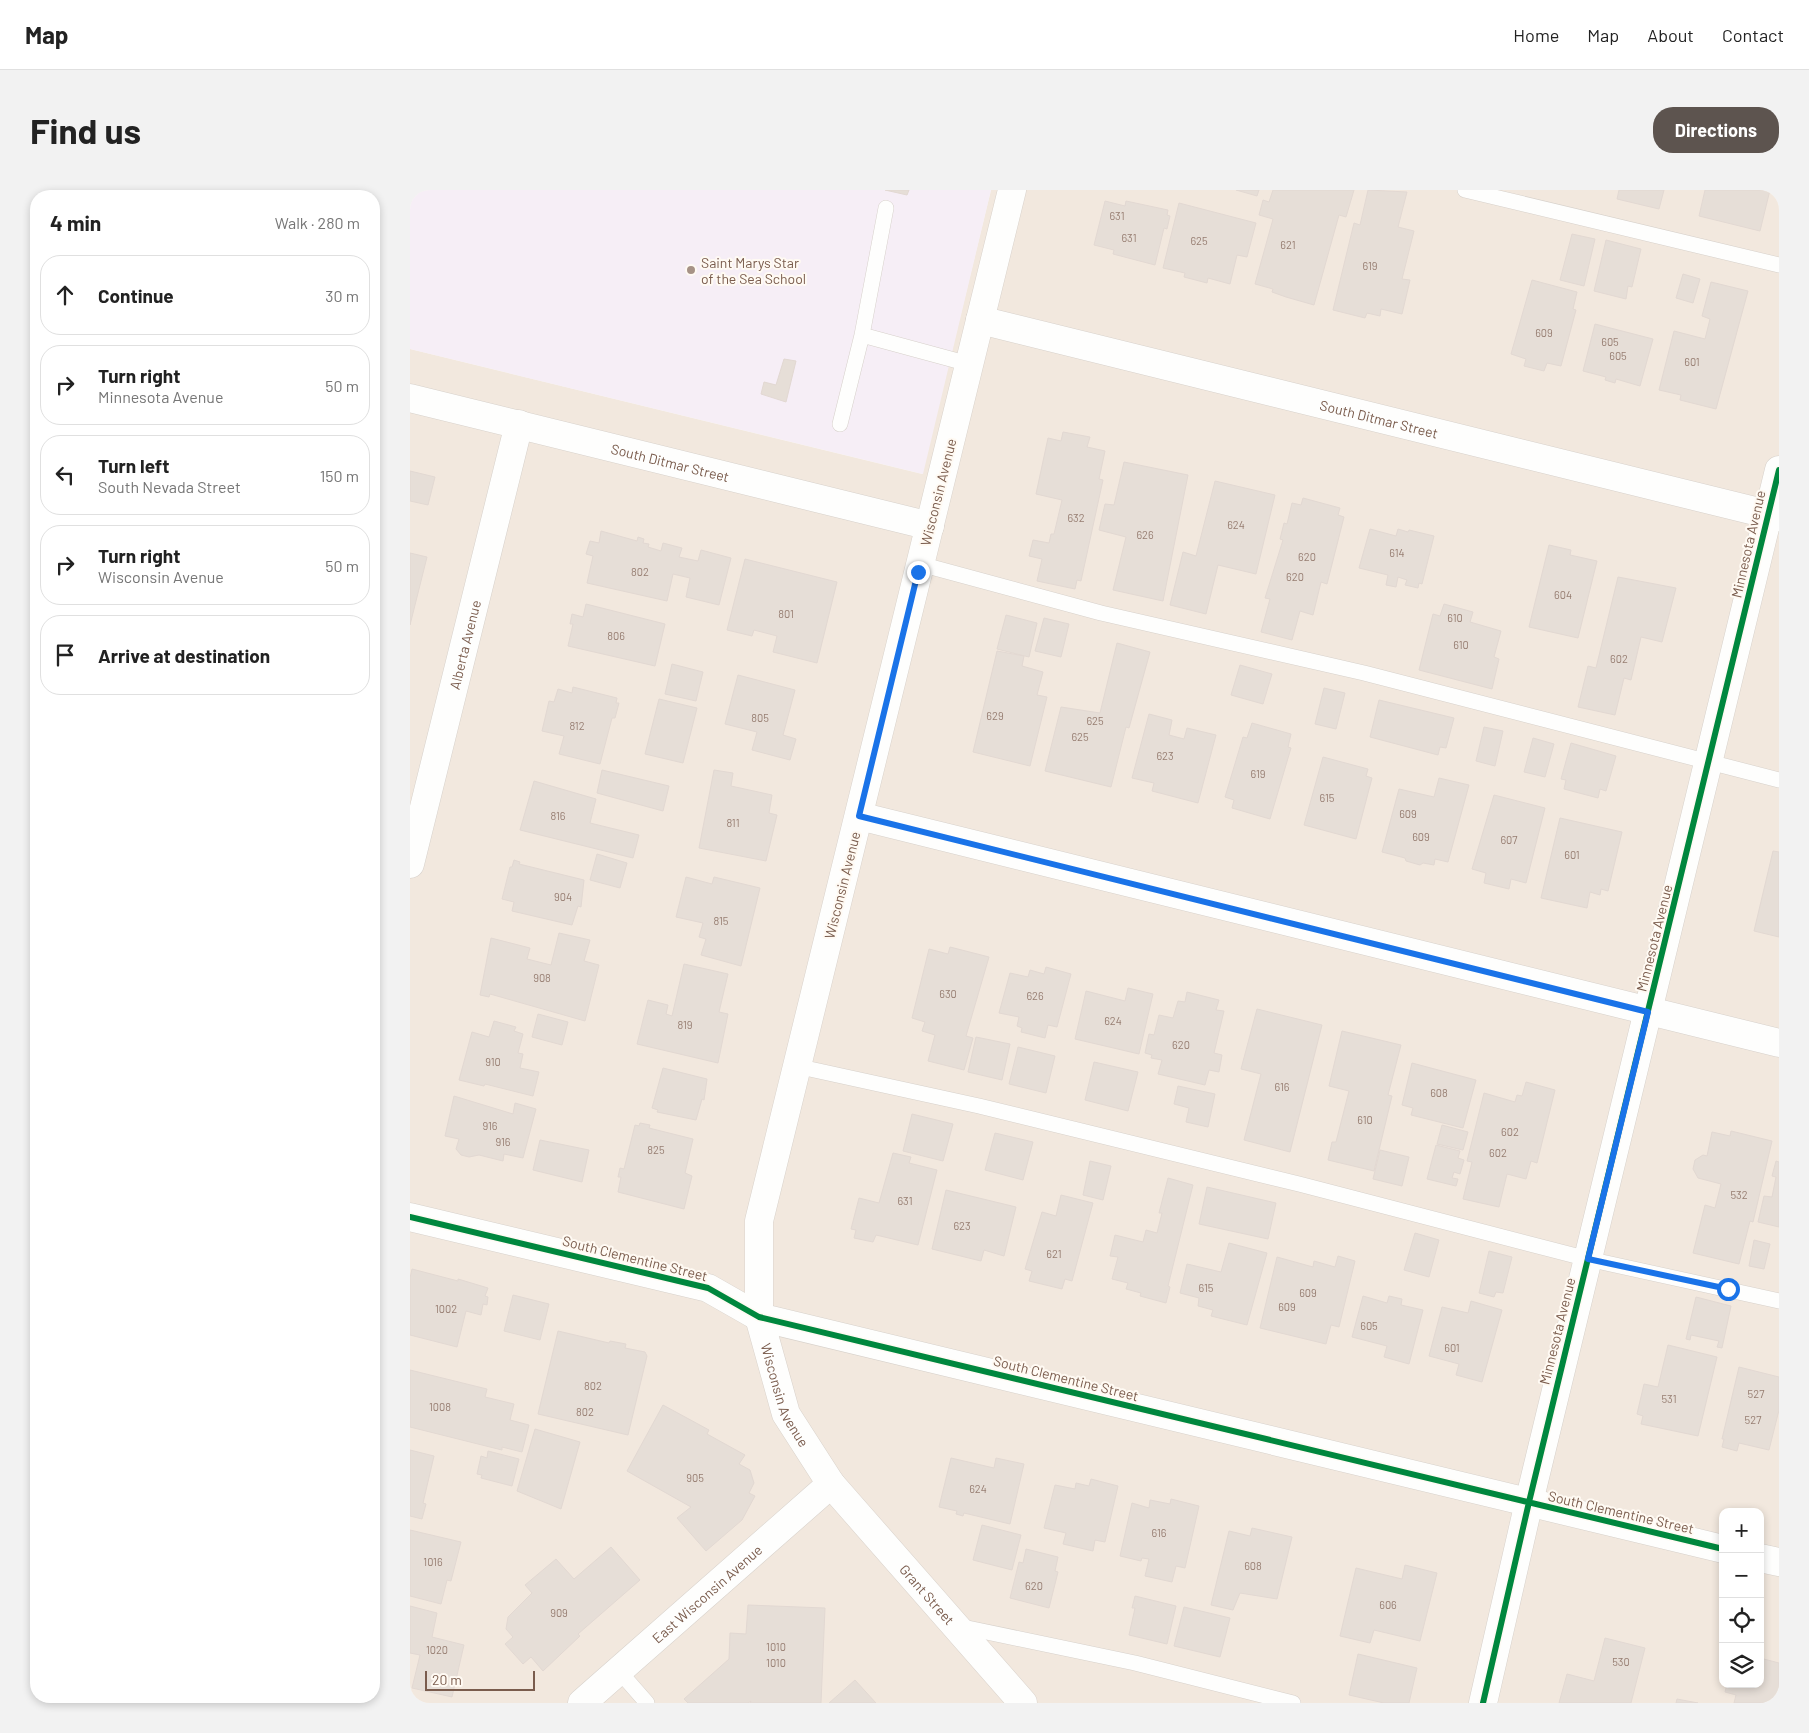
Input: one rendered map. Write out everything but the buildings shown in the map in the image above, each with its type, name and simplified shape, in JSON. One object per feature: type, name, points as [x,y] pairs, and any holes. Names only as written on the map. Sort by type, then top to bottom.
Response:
[{"type":"street","name":"Wisconsin Avenue","points":[[831,1484],[786,1414],[759,1317],[759,1222],[1012,190]]},
{"type":"street","name":"South Ditmar Street","points":[[980,320],[1774,516]]},
{"type":"street","name":"South Ditmar Street","points":[[410,398],[930,526]]},
{"type":"street","name":"Alberta Avenue","points":[[410,864],[519,424]]},
{"type":"street","name":"Minnesota Avenue","points":[[1483,1703],[1529,1502],[1709,763],[1774,516],[1779,470]]},
{"type":"street","points":[[859,816],[1779,1043]]},
{"type":"street","name":"South Clementine Street","points":[[410,1217],[708,1288],[759,1317],[1719,1548]]},
{"type":"street","name":"Grant Street","points":[[831,1484],[1023,1703]]},
{"type":"street","name":"East Wisconsin Avenue","points":[[582,1703],[831,1484]]},
{"type":"street","points":[[1764,1559],[1779,1562]]},
{"type":"lane","points":[[1465,190],[1779,265]]},
{"type":"lane","points":[[840,424],[862,335],[886,208]]},
{"type":"lane","points":[[862,335],[969,364]]},
{"type":"lane","points":[[920,564],[1101,613],[1364,673],[1779,780]]},
{"type":"lane","points":[[796,1066],[979,1106],[1299,1184],[1588,1259],[1779,1301]]},
{"type":"lane","points":[[954,1625],[1135,1663],[1293,1703]]},
{"type":"lane","points":[[619,1671],[648,1703]]},
{"type":"shaded area","name":"Saint Marys Star of the Sea School","points":[[410,190],[991,190],[923,474],[410,349]]},
{"type":"shaded area","points":[[991,190],[1779,190],[1779,1703],[410,1703],[410,349],[922,474]]},
{"type":"cycle path","points":[[1483,1703],[1529,1502],[1779,470]]},
{"type":"cycle path","points":[[410,1217],[708,1288],[759,1317],[1719,1548]]},
{"type":"place","name":"Saint Marys Star of the Sea School","points":[[691,270]]},
{"type":"route","points":[[918,572],[859,816],[1648,1012],[1588,1259],[1728,1289]]}]
